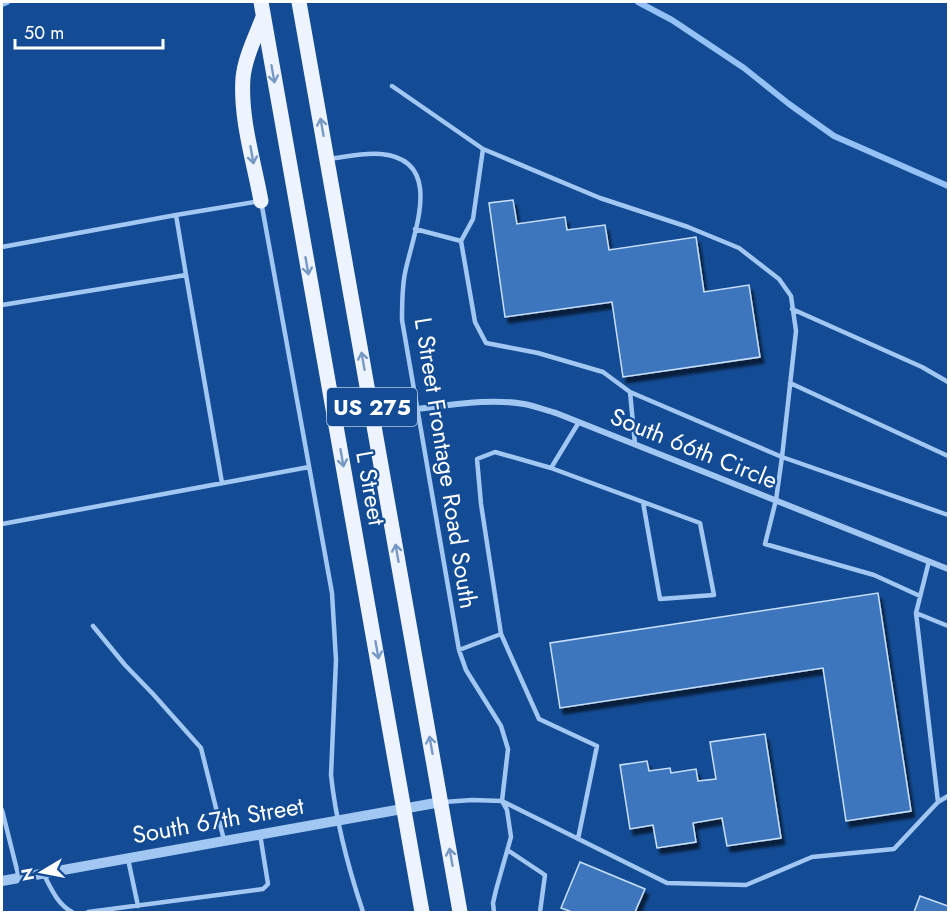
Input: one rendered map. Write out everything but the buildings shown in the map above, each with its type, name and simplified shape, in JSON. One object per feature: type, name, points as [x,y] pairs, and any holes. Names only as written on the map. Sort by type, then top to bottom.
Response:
[{"type":"main road","name":"L Street","points":[[300,6],[460,912]]},
{"type":"main road","name":"L Street","points":[[262,9],[422,912]]},
{"type":"main road","points":[[261,201],[247,123],[243,77],[262,9]]},
{"type":"street","name":"South 66th Circle","points":[[417,409],[474,402],[499,401],[525,404],[579,422],[948,569]]},
{"type":"street","name":"South 67th Street","points":[[2,881],[441,802]]},
{"type":"lane","points":[[392,86],[483,149],[600,198],[688,227],[739,248],[779,279],[790,296],[796,332],[776,500],[765,544],[874,575],[920,596]]},
{"type":"lane","points":[[483,149],[473,219],[461,241],[475,322],[486,343],[538,353],[603,372],[630,392],[782,457],[948,514]]},
{"type":"lane","name":"L Street Frontage Road South","points":[[328,160],[380,153],[401,159],[412,167],[419,178],[422,193],[402,299],[405,343],[459,650],[466,670],[501,726],[506,739],[508,756],[502,801],[507,810],[511,829],[508,851],[496,890],[494,912]]},
{"type":"lane","points":[[2,246],[261,201],[328,570],[335,627],[336,660],[331,775],[347,863],[363,912]]},
{"type":"lane","points":[[176,214],[222,483]]},
{"type":"lane","points":[[415,230],[461,241]]},
{"type":"lane","points":[[2,305],[186,275]]},
{"type":"lane","points":[[792,309],[922,367],[948,382]]},
{"type":"lane","points":[[790,383],[948,456]]},
{"type":"lane","points":[[630,392],[635,444]]},
{"type":"lane","points":[[551,468],[579,422]]},
{"type":"lane","points":[[578,839],[597,746],[539,718],[501,634],[477,459],[495,452],[551,468],[700,523],[714,595],[660,599],[643,502]]},
{"type":"lane","points":[[2,524],[309,467]]},
{"type":"lane","points":[[929,561],[916,613],[938,802]]},
{"type":"lane","points":[[916,613],[948,626]]},
{"type":"lane","points":[[93,626],[125,665],[201,748],[224,840]]},
{"type":"lane","points":[[459,650],[501,634]]},
{"type":"lane","points":[[441,802],[502,801],[667,883],[746,885],[812,857],[894,849],[938,802],[948,796]]},
{"type":"lane","points":[[2,810],[19,878]]},
{"type":"lane","points":[[88,912],[263,889],[268,884],[260,834]]},
{"type":"lane","points":[[508,851],[545,875],[540,912]]},
{"type":"lane","points":[[128,858],[138,906]]},
{"type":"lane","points":[[43,873],[55,896],[65,908],[72,912]]},
{"type":"waterway","points":[[2,4],[7,2]]},
{"type":"waterway","points":[[638,2],[672,20],[744,68],[834,136],[948,186]]}]
